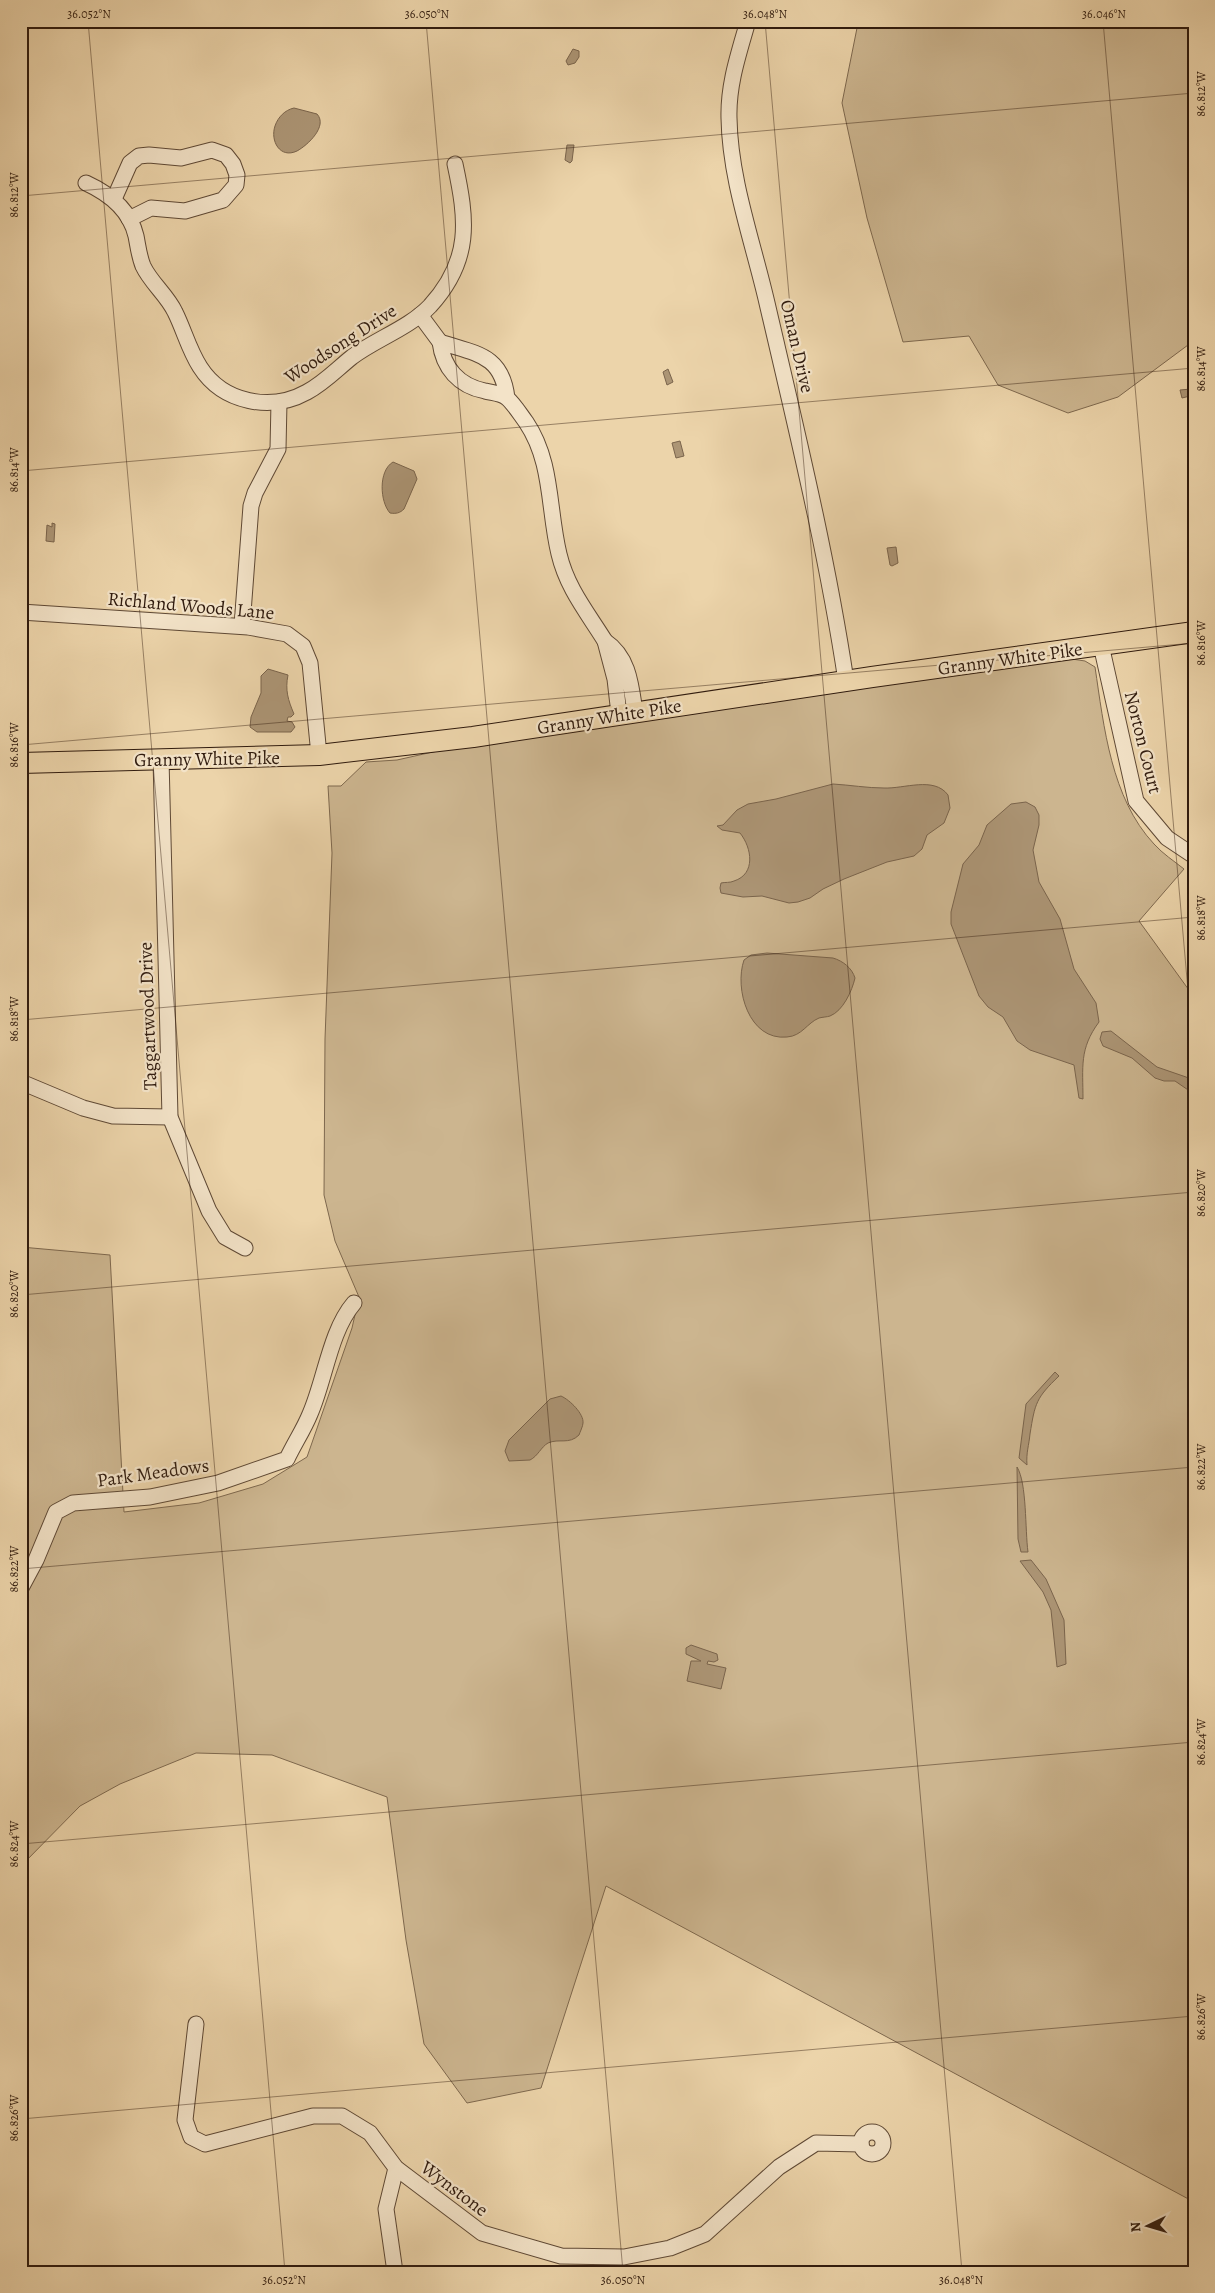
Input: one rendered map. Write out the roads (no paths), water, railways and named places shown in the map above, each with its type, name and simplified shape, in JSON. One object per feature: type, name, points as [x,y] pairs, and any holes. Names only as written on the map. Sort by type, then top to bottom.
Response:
[{"type":"main road","name":"Granny White Pike","points":[[21,763],[319,755],[473,737],[846,681],[1194,632]]},
{"type":"street","name":"Oman Drive","points":[[748,21],[731,88],[729,117],[732,147],[742,202],[783,369],[832,596],[846,681]]},
{"type":"street","points":[[114,199],[130,163],[138,156],[149,155],[181,158],[212,150],[226,156],[233,164],[237,175],[236,185],[223,200],[185,211],[152,208],[129,219]]},
{"type":"street","name":"Woodsong Drive","points":[[86,183],[114,199],[129,219],[144,266],[174,310],[191,351],[203,371],[217,386],[238,397],[258,402],[279,402],[292,399],[314,388],[363,349],[420,315],[434,302],[446,286],[461,251],[465,211],[456,164]]},
{"type":"street","points":[[420,315],[440,342],[444,358],[456,377],[468,386],[507,398]]},
{"type":"street","points":[[440,342],[475,352],[490,360],[502,377],[507,398],[530,428],[542,454],[557,548],[568,582],[580,605],[605,641],[615,679],[627,713]]},
{"type":"street","points":[[242,626],[251,506],[255,493],[278,449],[279,402]]},
{"type":"street","name":"Richland Woods Lane","points":[[21,612],[242,626],[282,632],[296,639],[305,650],[312,670],[319,755]]},
{"type":"street","name":"Norton Court","points":[[1101,645],[1136,801],[1167,838],[1194,856]]},
{"type":"street","name":"Taggartwood Drive","points":[[161,759],[170,1117],[209,1211],[225,1237],[245,1248]]},
{"type":"street","points":[[21,1082],[83,1108],[113,1116],[170,1117]]},
{"type":"street","name":"Park Meadows","points":[[21,1588],[36,1560],[56,1512],[73,1503],[150,1497],[218,1483],[287,1459],[310,1414],[333,1346],[345,1318],[354,1304]]},
{"type":"street","name":"Wynstone","points":[[196,2024],[185,2120],[191,2137],[205,2144],[313,2116],[342,2116],[370,2133],[396,2168],[482,2233],[561,2256],[624,2257],[670,2248],[705,2234],[779,2167],[816,2143],[861,2144]]},
{"type":"street","points":[[395,2272],[386,2209],[396,2168]]}]
